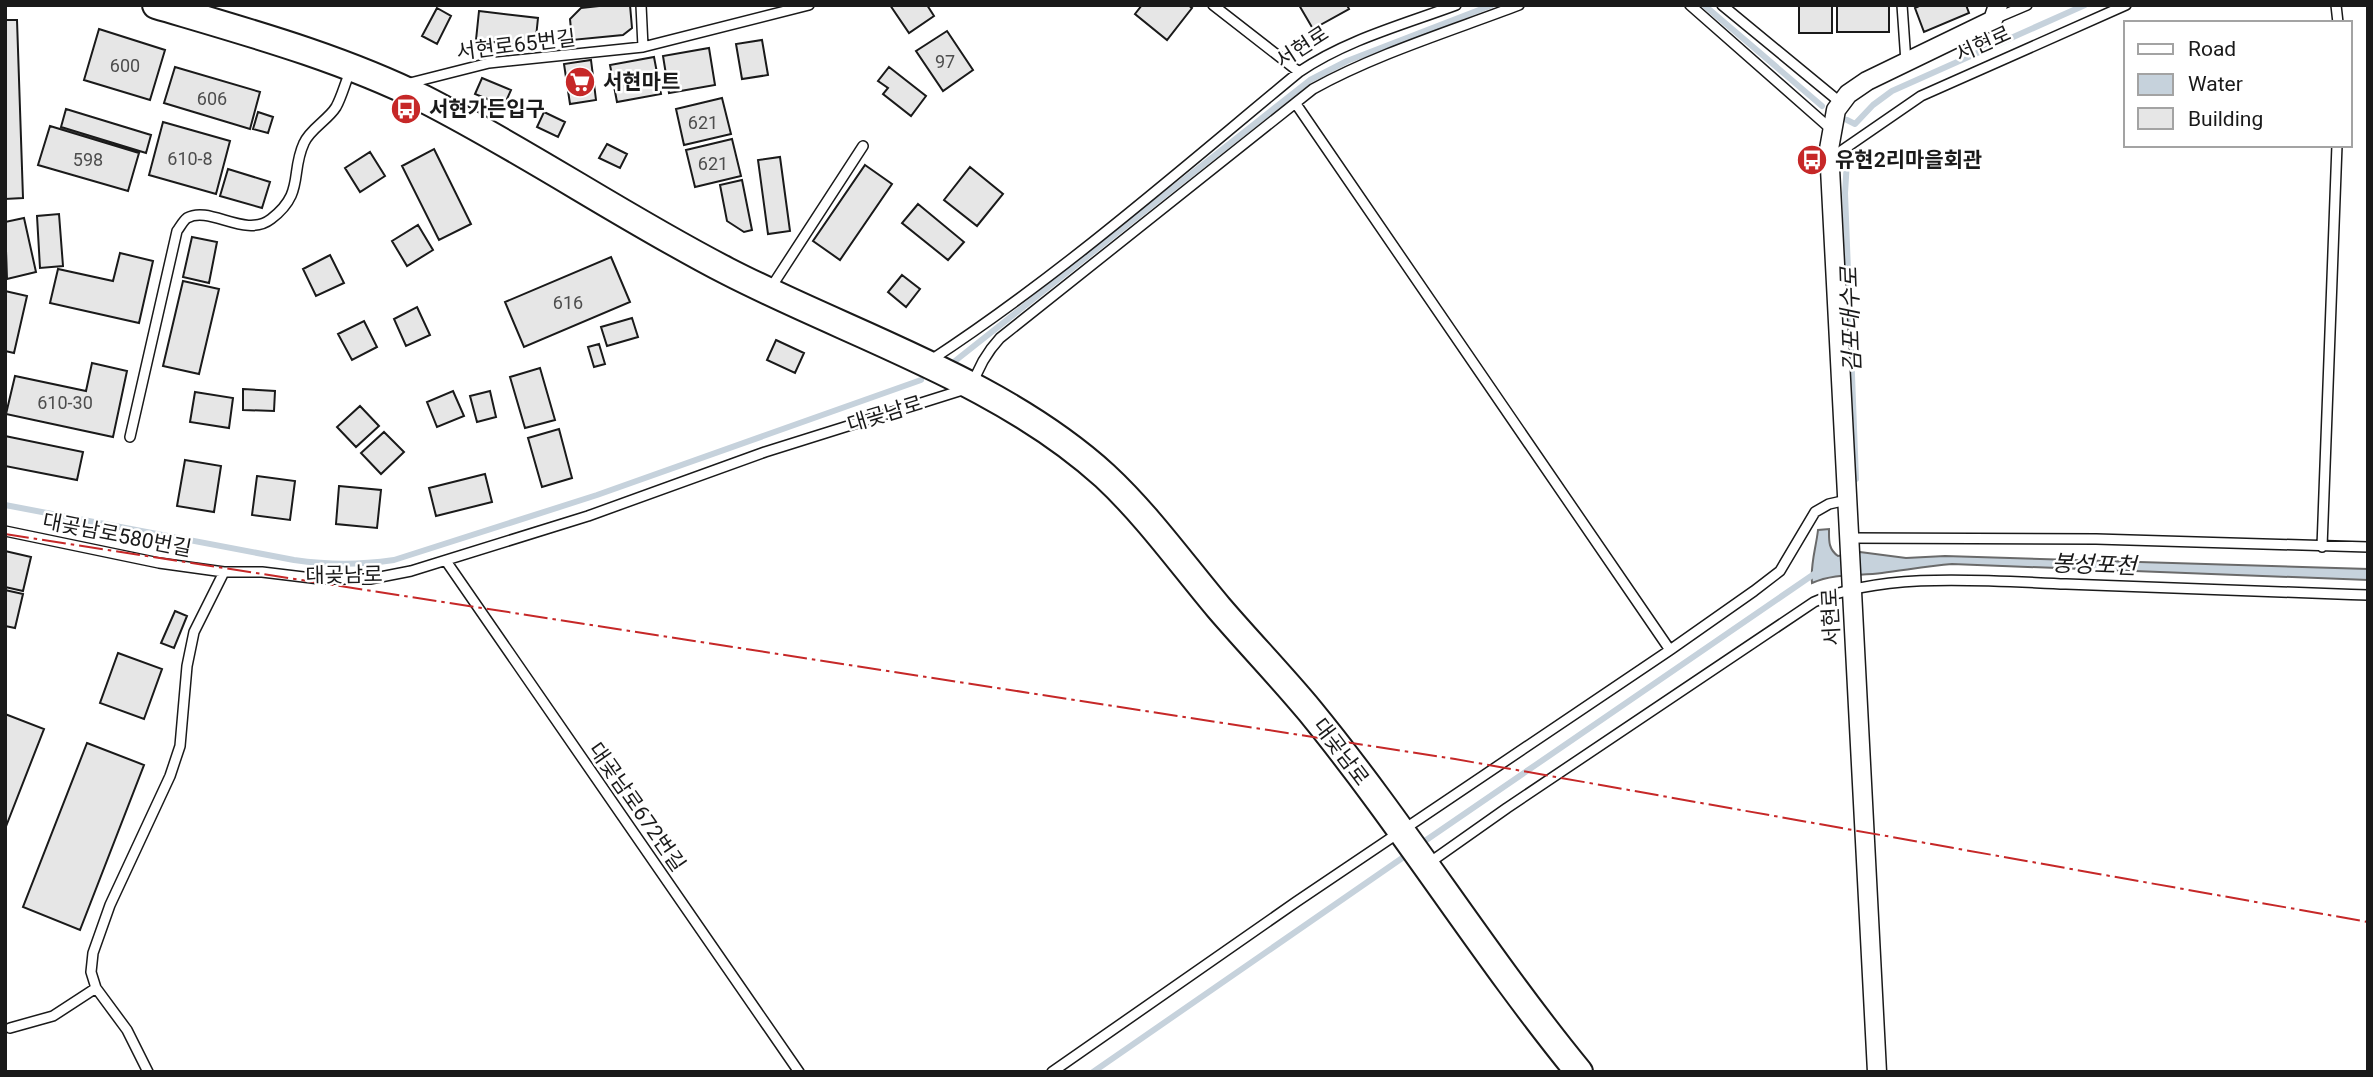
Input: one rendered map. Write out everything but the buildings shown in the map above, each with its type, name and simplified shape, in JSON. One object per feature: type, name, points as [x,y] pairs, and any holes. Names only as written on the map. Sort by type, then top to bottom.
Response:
[{"type":"street","name":"대곶남로","points":[[156,5],[288,44],[352,67],[396,87],[510,145],[718,267],[972,387],[1013,409],[1066,444],[1107,478],[1310,712],[1579,1072]]},
{"type":"street","name":"서현로","points":[[1877,1072],[1829,159],[1832,130],[1836,110],[1848,94],[1867,81],[1995,13]]},
{"type":"lane","points":[[641,5],[643,47]]},
{"type":"lane","name":"서현로65번길","points":[[396,87],[488,63],[643,47],[809,5]]},
{"type":"lane","points":[[1213,5],[1299,72]]},
{"type":"lane","name":"서현로","points":[[925,364],[979,328],[1050,274],[1319,58],[1456,5]]},
{"type":"lane","points":[[972,387],[978,366],[1000,338],[1313,89],[1334,77],[1519,5]]},
{"type":"lane","points":[[1690,5],[1832,130]]},
{"type":"lane","points":[[1722,5],[1841,103]]},
{"type":"lane","points":[[1902,5],[1906,62]]},
{"type":"lane","name":"서현로","points":[[1995,13],[2027,5]]},
{"type":"lane","name":"서현로","points":[[1829,159],[1920,96],[2126,5]]},
{"type":"lane","points":[[130,437],[177,231],[186,219],[198,215],[242,225],[257,225],[270,220],[294,192],[304,140],[336,107],[352,67]]},
{"type":"lane","points":[[1296,104],[1670,650]]},
{"type":"lane","points":[[769,290],[863,146]]},
{"type":"lane","points":[[2322,547],[2337,147]]},
{"type":"lane","name":"대곶남로","points":[[223,572],[262,572],[320,579],[370,579],[411,572],[588,516],[765,452],[972,387]]},
{"type":"lane","points":[[1052,1072],[1296,902],[1404,835],[1670,650],[1780,570],[1815,512],[1829,504],[1847,500]]},
{"type":"lane","name":"대곶남로580번길","points":[[5,531],[147,561],[223,572]]},
{"type":"lane","points":[[1849,538],[2096,540],[2368,547]]},
{"type":"lane","name":"대곶남로672번길","points":[[446,561],[799,1072]]},
{"type":"lane","points":[[148,1072],[128,1030],[96,988],[91,972],[93,953],[110,905],[170,776],[180,746],[187,666],[194,632],[223,572]]},
{"type":"lane","points":[[1423,863],[1814,602],[1852,585],[1956,581],[2368,596]]},
{"type":"lane","points":[[10,1028],[53,1016],[96,988]]},
{"type":"water","name":"봉성포천","points":[[1829,529],[1831,547],[1838,556],[1860,552],[1906,558],[1945,556],[2368,569],[2368,580],[1952,564],[1838,576],[1812,583],[1812,563],[1818,530]]},
{"type":"waterway","points":[[955,361],[1310,80],[1347,61],[1492,5]]},
{"type":"waterway","points":[[1704,5],[1822,106]]},
{"type":"waterway","name":"김포대수로","points":[[1847,120],[1855,124],[1873,105],[1892,91],[2085,5]]},
{"type":"waterway","name":"김포대수로","points":[[1847,161],[1845,193],[1856,479]]},
{"type":"waterway","points":[[5,505],[294,560],[344,564],[394,560],[597,495],[921,380]]},
{"type":"waterway","points":[[1419,845],[1817,572]]},
{"type":"waterway","points":[[1093,1072],[1408,854]]},
{"type":"power","points":[[5,534],[1455,759],[2368,922]]},
{"type":"place","name":"서현마트","points":[[580,82]]},
{"type":"place","name":"서현가든입구","points":[[406,109]]},
{"type":"place","name":"유현2리마을회관","points":[[1812,160]]}]
